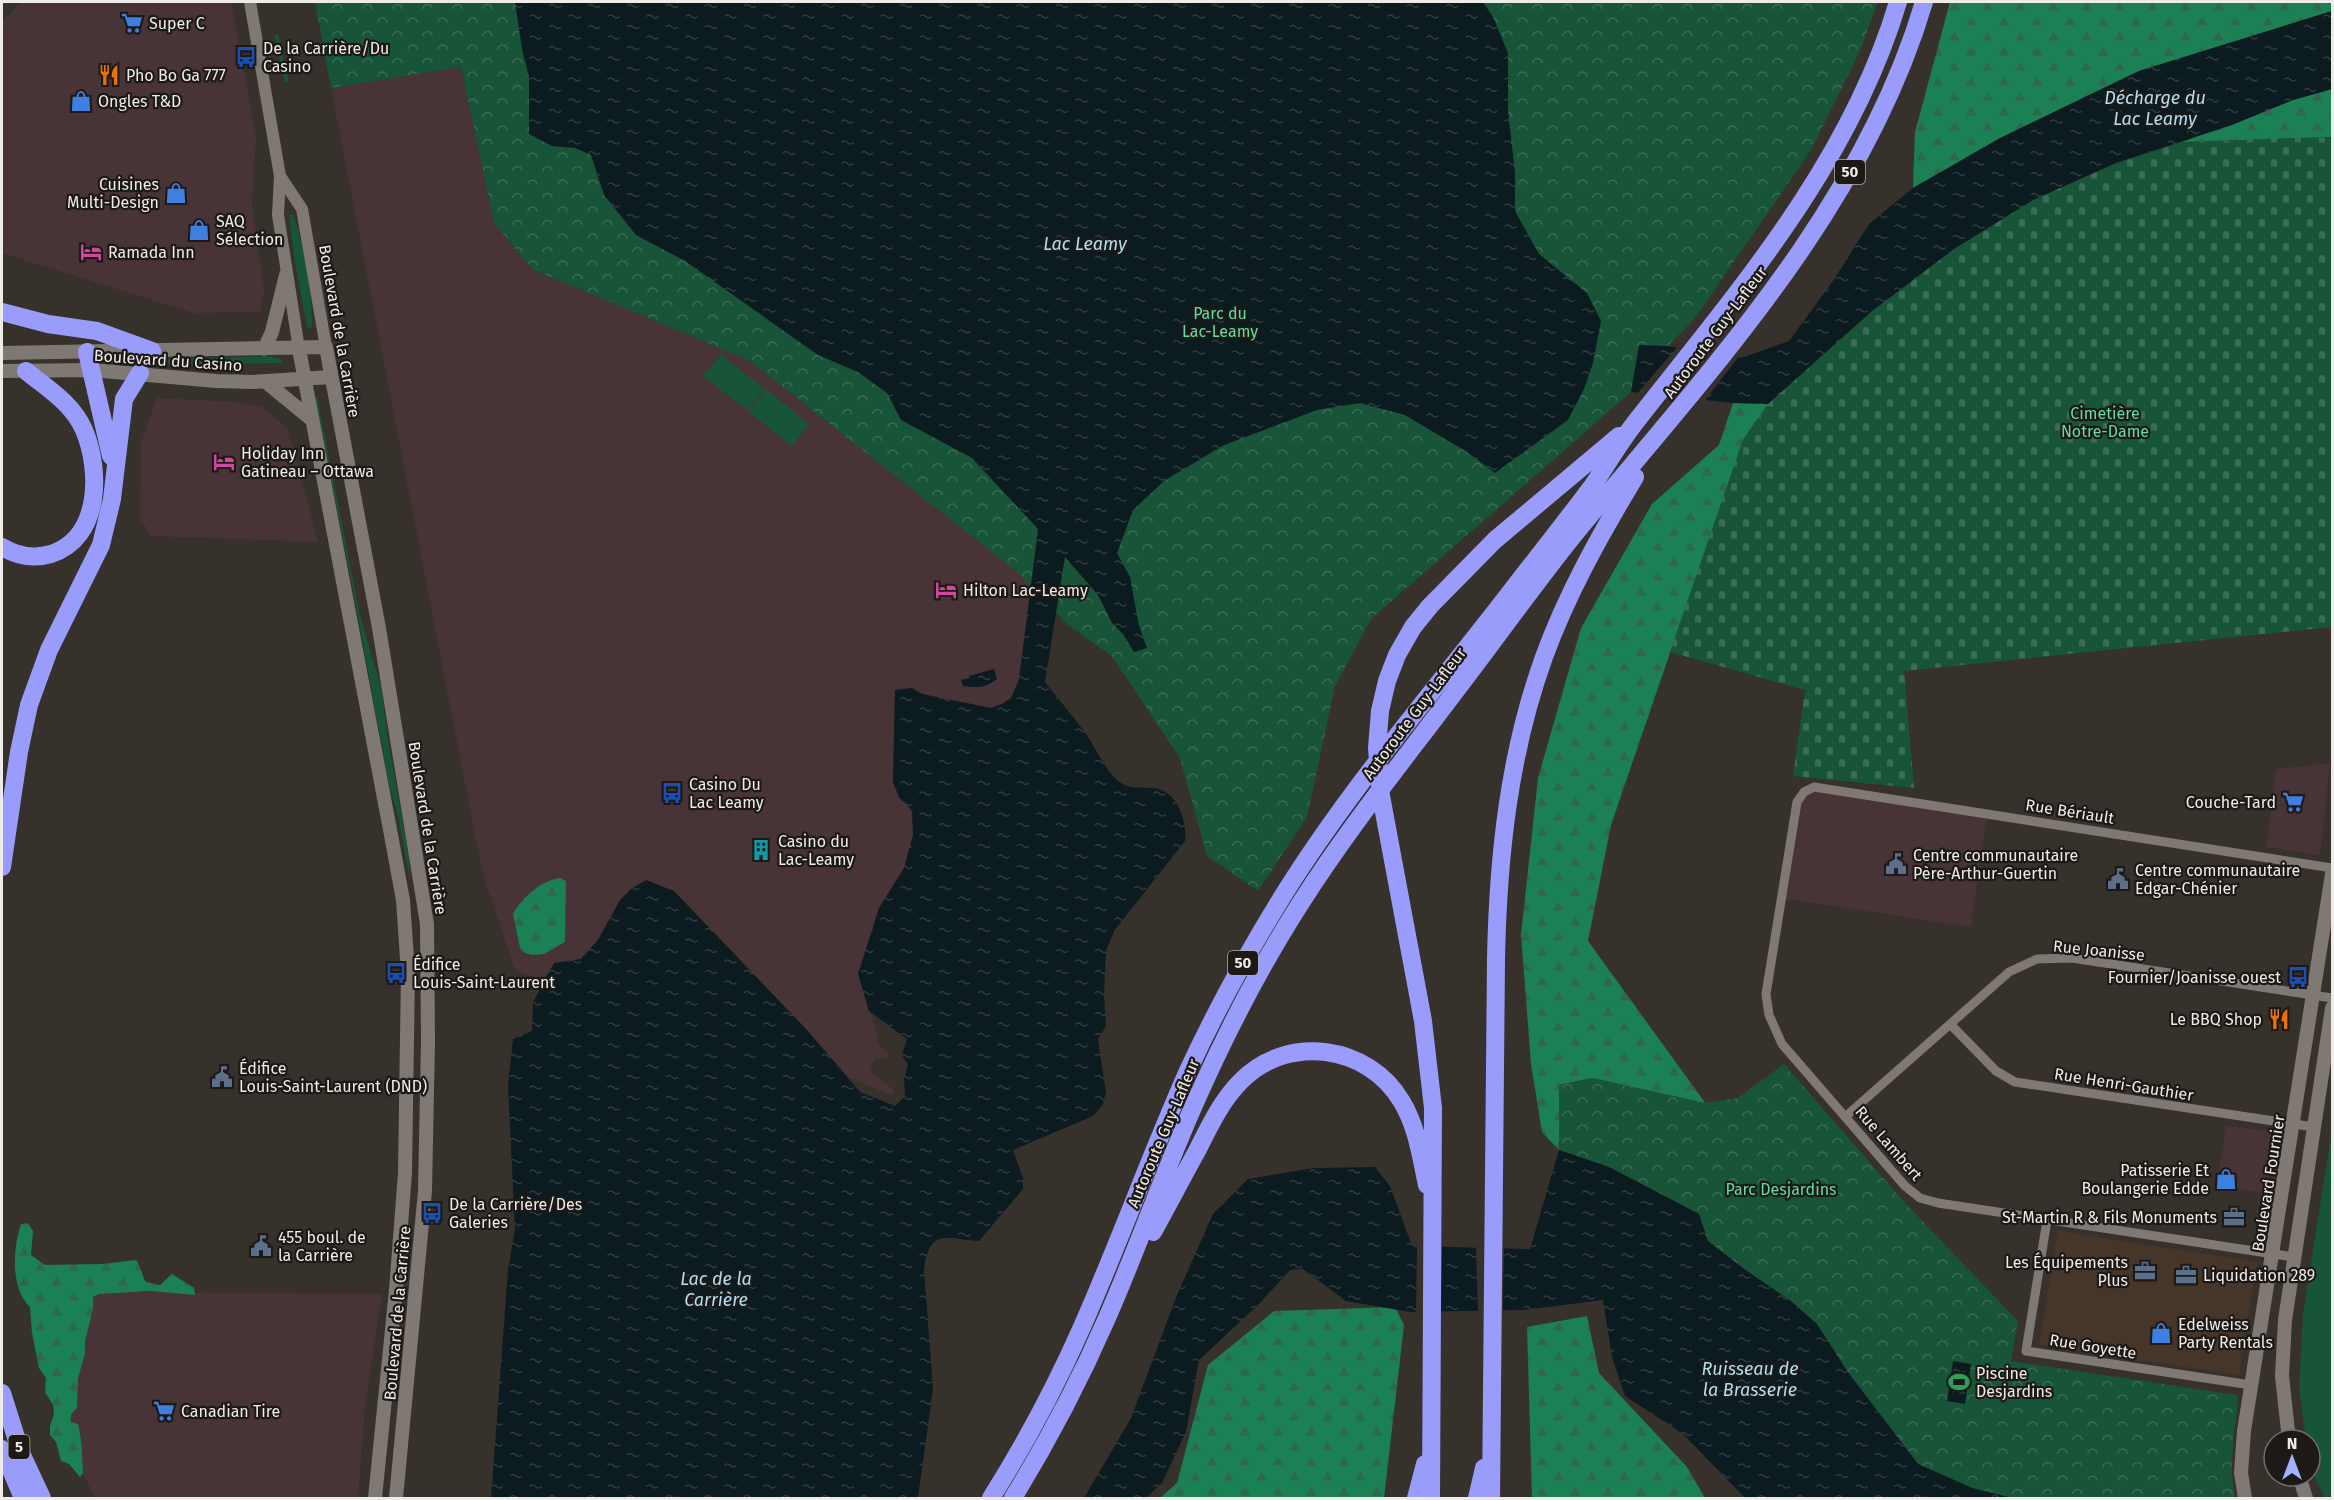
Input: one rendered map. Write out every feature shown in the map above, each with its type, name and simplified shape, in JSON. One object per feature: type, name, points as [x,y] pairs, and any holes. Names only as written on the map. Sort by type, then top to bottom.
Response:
[{"type":"highway","name":"Autoroute Guy-Lafleur","points":[[991,1498],[1027,1436],[1072,1348],[1185,1077],[1256,940],[1301,868],[1345,806],[1593,484],[1634,424],[1714,324],[1786,228],[1837,146],[1878,60],[1898,2]]},
{"type":"highway","name":"Autoroute Guy-Lafleur","points":[[1013,1498],[1068,1401],[1108,1315],[1208,1075],[1249,992],[1293,915],[1366,809],[1568,543],[1668,425],[1745,326],[1806,242],[1864,149],[1899,75],[1924,2]]},
{"type":"highway","points":[[2,312],[48,324],[97,332],[152,351]]},
{"type":"highway","points":[[87,352],[114,473]]},
{"type":"highway","points":[[2,547],[17,554],[31,556],[45,555],[60,550],[73,541],[82,530],[93,501],[93,465],[83,429],[69,406],[26,371]]},
{"type":"highway","points":[[2,867],[19,752],[29,705],[49,650],[101,545],[108,519],[124,399],[140,373]]},
{"type":"highway","points":[[1431,1498],[1433,1108],[1419,996],[1382,804],[1377,755],[1379,718],[1387,681],[1401,647],[1413,627],[1456,578],[1501,534],[1634,424]]},
{"type":"highway","points":[[1491,1498],[1496,936],[1502,846],[1513,770],[1539,672],[1560,618],[1595,546],[1668,425]]},
{"type":"highway","points":[[1108,1315],[1225,1101],[1252,1071],[1281,1056],[1309,1051],[1342,1055],[1368,1067],[1389,1084],[1401,1100],[1411,1120],[1434,1217]]},
{"type":"highway","name":"5","points":[[2,1393],[21,1453],[42,1498]]},
{"type":"highway","points":[[1416,1498],[1432,1439]]},
{"type":"highway","points":[[1477,1498],[1491,1440]]},
{"type":"highway","name":"5","points":[[2,1449],[23,1498]]},
{"type":"main road","points":[[264,349],[272,332],[286,275]]},
{"type":"main road","name":"Boulevard du Casino","points":[[2,353],[326,347]]},
{"type":"main road","name":"Boulevard de la Carrière","points":[[326,347],[380,638],[427,924],[428,1041],[424,1208],[396,1498]]},
{"type":"main road","name":"Boulevard de la Carrière","points":[[299,349],[392,835],[403,900],[408,962],[403,1200],[375,1498]]},
{"type":"main road","name":"Boulevard du Casino","points":[[2,371],[92,370],[216,381],[266,382],[332,377]]},
{"type":"main road","points":[[266,382],[311,419]]},
{"type":"main road","name":"Boulevard Fournier","points":[[2245,1498],[2242,1455],[2251,1385],[2315,996],[2332,874]]},
{"type":"main road","points":[[2287,1428],[2282,1376],[2285,1320],[2332,1008]]},
{"type":"street","name":"Boulevard de la Carrière","points":[[250,2],[280,176],[278,215],[299,349]]},
{"type":"street","name":"Boulevard de la Carrière","points":[[280,176],[302,209],[326,347]]},
{"type":"street","name":"Rue Bériault","points":[[1804,792],[1808,788],[1821,787],[2332,868]]},
{"type":"street","name":"Rue Lambert","points":[[1804,792],[1797,802],[1768,982],[1767,1004],[1772,1026],[1782,1044],[1905,1186],[1920,1197],[1938,1203],[2294,1257]]},
{"type":"street","name":"Rue Joanisse","points":[[1845,1116],[2009,972],[2027,962],[2048,958],[2072,958],[2332,998]]},
{"type":"street","name":"Rue Henri-Gauthier","points":[[1951,1024],[1995,1071],[2015,1082],[2314,1127]]},
{"type":"street","name":"Rue Goyette","points":[[2047,1220],[2026,1351],[2251,1385]]},
{"type":"shaded area","points":[[21,2],[231,2],[256,135],[252,203],[264,291],[260,312],[194,313],[2,253],[2,22]]},
{"type":"shaded area","points":[[461,67],[494,223],[532,269],[750,361],[1018,572],[1031,586],[1019,679],[1011,698],[991,708],[922,694],[912,688],[895,690],[893,782],[899,797],[912,811],[913,835],[904,868],[879,908],[858,974],[877,1033],[878,1045],[889,1053],[886,1059],[876,1058],[871,1065],[872,1074],[893,1089],[893,1094],[848,1077],[807,1030],[674,891],[646,881],[631,889],[620,900],[598,940],[581,959],[555,963],[543,981],[515,970],[482,872],[331,88]]},
{"type":"shaded area","points":[[157,398],[237,402],[262,407],[288,429],[318,542],[151,536],[140,518],[141,443]]},
{"type":"shaded area","points":[[2330,763],[2320,855],[2266,847],[2276,769]]},
{"type":"shaded area","points":[[1808,788],[1987,813],[1971,927],[1781,898],[1797,802]]},
{"type":"shaded area","points":[[2226,1125],[2274,1132],[2265,1193],[2217,1186]]},
{"type":"shaded area","points":[[2058,1231],[2257,1262],[2239,1375],[2039,1345]]},
{"type":"shaded area","points":[[26,1291],[382,1294],[365,1407],[358,1498],[95,1498],[64,1436]]},
{"type":"green space","name":"Lac Leamy","points":[[315,2],[1878,2],[1859,53],[1811,150],[1695,318],[1668,346],[1639,345],[1631,392],[1371,619],[1335,686],[1307,817],[1258,891],[1207,856],[1180,758],[1112,656],[1069,626],[1017,572],[750,361],[532,269],[494,223],[461,67],[331,88]]},
{"type":"green space","points":[[1950,2],[2332,2],[2332,11],[2139,71],[2007,135],[1913,188],[1915,132]]},
{"type":"green space","points":[[278,34],[289,83],[285,83],[274,35]]},
{"type":"green space","points":[[2332,89],[2332,137],[2182,142],[2293,100]]},
{"type":"green space","name":"Cimetière Notre-Dame","points":[[2332,137],[2332,627],[1904,671],[1914,788],[1793,776],[1805,690],[1670,652],[1743,440],[1768,404],[1872,311],[1954,249],[2033,200],[2116,163],[2182,142]]},
{"type":"green space","points":[[289,215],[293,215],[298,228],[307,270],[312,327],[307,328],[294,256]]},
{"type":"green space","points":[[721,354],[764,389],[747,410],[703,376]]},
{"type":"green space","points":[[269,356],[282,359],[282,363],[141,365],[106,363],[106,361]]},
{"type":"green space","points":[[766,389],[809,424],[792,446],[748,411]]},
{"type":"green space","points":[[317,397],[360,615],[381,687],[409,857],[410,881],[398,816],[389,784],[315,398]]},
{"type":"green space","points":[[1733,403],[1768,404],[1743,440],[1611,825],[1588,941],[1706,1104],[1592,1078],[1559,1085],[1559,1150],[1542,1132],[1531,1064],[1521,935],[1538,778],[1581,628],[1652,504],[1719,445]]},
{"type":"green space","points":[[560,878],[566,881],[565,942],[544,954],[525,953],[520,948],[513,914],[533,891],[546,882]]},
{"type":"green space","name":"Parc Desjardins","points":[[1784,1064],[1905,1203],[2018,1321],[2011,1361],[2236,1395],[2238,1406],[2232,1458],[2235,1498],[2012,1498],[1972,1488],[1918,1464],[1847,1371],[1817,1324],[1708,1241],[1699,1214],[1609,1167],[1559,1150],[1559,1085],[1592,1078],[1706,1103],[1738,1098]]},
{"type":"green space","points":[[2332,1130],[2332,1498],[2325,1498],[2320,1488],[2322,1488],[2322,1428],[2304,1428],[2299,1389],[2303,1314]]},
{"type":"green space","points":[[28,1223],[33,1231],[31,1255],[45,1265],[102,1264],[136,1260],[146,1282],[160,1285],[172,1274],[194,1288],[195,1295],[150,1291],[99,1294],[93,1297],[93,1309],[85,1341],[85,1354],[78,1378],[77,1408],[71,1414],[71,1422],[78,1424],[80,1436],[83,1473],[80,1477],[69,1464],[61,1461],[56,1442],[50,1435],[54,1414],[53,1405],[45,1392],[46,1378],[39,1368],[32,1333],[30,1307],[16,1279],[15,1256],[18,1234],[21,1224]]},
{"type":"green space","points":[[1395,1307],[1404,1325],[1384,1498],[1160,1498],[1177,1483],[1208,1365],[1274,1311]]},
{"type":"green space","points":[[1587,1316],[1599,1373],[1687,1467],[1705,1498],[1532,1498],[1527,1327]]},
{"type":"water","name":"Lac de la Carrière","points":[[515,2],[1483,2],[1493,17],[1508,53],[1508,111],[1515,173],[1515,211],[1539,254],[1587,293],[1601,321],[1593,363],[1584,389],[1568,420],[1495,473],[1467,452],[1405,415],[1360,403],[1317,410],[1224,445],[1164,481],[1133,510],[1117,553],[1130,577],[1139,626],[1147,648],[1134,652],[1123,634],[1112,623],[1098,595],[1065,557],[1045,682],[1085,732],[1103,762],[1119,782],[1138,788],[1162,790],[1175,801],[1182,816],[1185,841],[1114,931],[1106,951],[1104,995],[1106,1026],[1098,1039],[1106,1093],[1102,1106],[1093,1116],[1013,1150],[1023,1178],[1023,1189],[979,1241],[948,1238],[935,1241],[930,1247],[924,1270],[933,1389],[918,1498],[491,1498],[508,1270],[515,1229],[508,1086],[513,1039],[532,1031],[533,1002],[554,963],[581,959],[598,940],[620,900],[631,889],[646,880],[674,891],[807,1030],[860,1092],[895,1106],[905,1096],[904,1078],[908,1065],[902,1055],[907,1039],[869,1011],[858,974],[879,908],[904,868],[913,835],[912,811],[899,797],[893,782],[895,690],[912,688],[922,694],[991,708],[1011,698],[1019,679],[1038,529],[972,458],[901,420],[887,393],[858,372],[818,355],[685,261],[636,235],[604,195],[591,155],[575,148],[552,146],[529,134],[529,77]]},
{"type":"water","name":"Décharge du Lac Leamy","points":[[2332,11],[2332,89],[2293,100],[2232,125],[2116,163],[2033,200],[1954,249],[1872,311],[1768,404],[1733,403],[1631,392],[1639,345],[1668,346],[1741,358],[1789,341],[1833,281],[1869,224],[1913,188],[2000,138],[2139,71]]},
{"type":"water","points":[[994,669],[997,679],[989,684],[977,687],[963,686],[961,680]]},
{"type":"water","name":"Ruisseau de la Brasserie","points":[[1559,1150],[1609,1167],[1699,1214],[1708,1241],[1791,1301],[1817,1324],[1847,1371],[1918,1464],[1972,1488],[2012,1498],[1745,1498],[1683,1434],[1625,1396],[1612,1357],[1603,1300],[1524,1310],[1410,1312],[1346,1301],[1303,1269],[1290,1270],[1260,1303],[1199,1360],[1186,1432],[1162,1483],[1146,1498],[1084,1498],[1131,1418],[1177,1295],[1213,1214],[1248,1179],[1314,1168],[1375,1167],[1390,1186],[1412,1246],[1530,1249]]},
{"type":"water","name":"Piscine Desjardins","points":[[1953,1361],[1971,1364],[1965,1404],[1947,1401]]},
{"type":"pier","points":[[1679,345],[1740,355],[1703,403],[1635,396]]},
{"type":"pier","points":[[1417,1244],[1442,1244],[1441,1314],[1416,1315]]},
{"type":"pier","points":[[1476,1245],[1504,1245],[1503,1313],[1478,1313]]},
{"type":"place","name":"Super C","points":[[132,23]]},
{"type":"place","name":"De la Carrière/Du Casino","points":[[246,57]]},
{"type":"place","name":"Pho Bo Ga 777","points":[[109,75]]},
{"type":"place","name":"Ongles T&D","points":[[81,101]]},
{"type":"place","name":"Cuisines Multi-Design","points":[[176,193]]},
{"type":"place","name":"SAQ Sélection","points":[[199,230]]},
{"type":"place","name":"Ramada Inn","points":[[91,252]]},
{"type":"place","name":"Holiday Inn Gatineau – Ottawa","points":[[224,462]]},
{"type":"place","name":"Hilton Lac-Leamy","points":[[946,590]]},
{"type":"place","name":"Casino Du Lac Leamy","points":[[672,793]]},
{"type":"place","name":"Couche-Tard","points":[[2293,802]]},
{"type":"place","name":"Casino du Lac-Leamy","points":[[761,850]]},
{"type":"place","name":"Centre communautaire Père-Arthur-Guertin","points":[[1896,864]]},
{"type":"place","name":"Centre communautaire Edgar-Chénier","points":[[2118,879]]},
{"type":"place","name":"Édifice Louis-Saint-Laurent","points":[[396,973]]},
{"type":"place","name":"Fournier/Joanisse ouest","points":[[2298,977]]},
{"type":"place","name":"Le BBQ Shop","points":[[2279,1019]]},
{"type":"place","name":"Édifice Louis-Saint-Laurent (DND)","points":[[222,1077]]},
{"type":"place","name":"Patisserie Et Boulangerie Edde","points":[[2226,1179]]},
{"type":"place","name":"De la Carrière/Des Galeries","points":[[432,1213]]},
{"type":"place","name":"St-Martin R & Fils Monuments","points":[[2234,1217]]},
{"type":"place","name":"455 boul. de la Carrière","points":[[261,1246]]},
{"type":"place","name":"Les Équipements Plus","points":[[2145,1271]]},
{"type":"place","name":"Liquidation 289","points":[[2186,1275]]},
{"type":"place","name":"Edelweiss Party Rentals","points":[[2161,1333]]},
{"type":"place","name":"Piscine Desjardins","points":[[1959,1382]]},
{"type":"place","name":"Canadian Tire","points":[[164,1411]]},
{"type":"park label","name":"Parc du Lac-Leamy","points":[[1220,322]]}]
